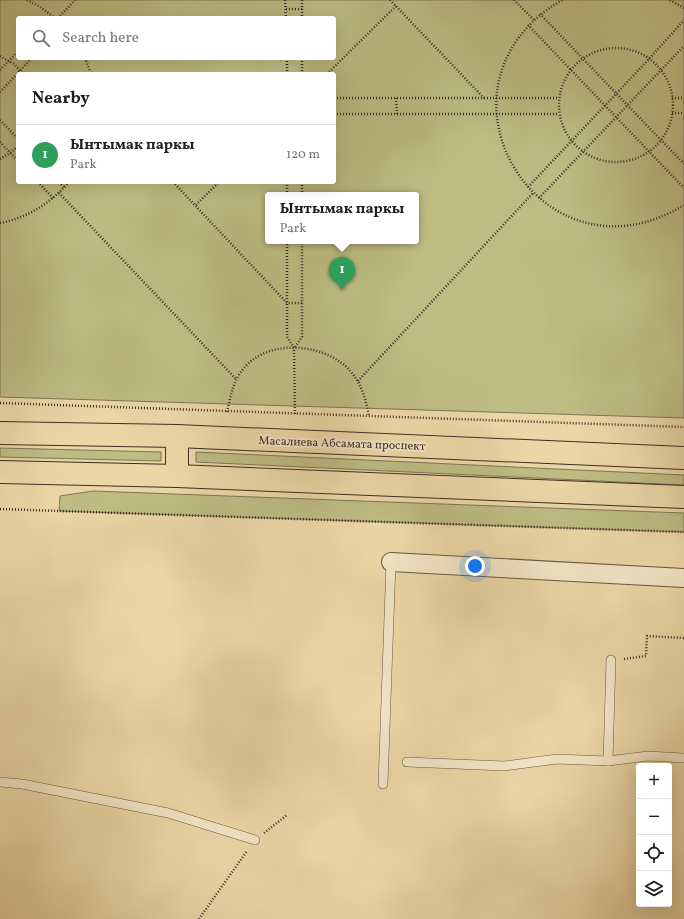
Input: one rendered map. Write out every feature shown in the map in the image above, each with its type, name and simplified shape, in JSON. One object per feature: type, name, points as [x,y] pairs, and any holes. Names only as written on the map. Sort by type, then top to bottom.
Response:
[{"type":"main road","name":"Масалиева Абсамата проспект","points":[[0,433],[177,436],[684,458]]},
{"type":"main road","points":[[177,436],[177,476]]},
{"type":"main road","points":[[0,472],[177,476],[684,496]]},
{"type":"street","points":[[391,562],[684,578]]},
{"type":"lane","points":[[383,784],[391,562]]},
{"type":"lane","points":[[608,761],[611,660]]},
{"type":"lane","points":[[407,762],[504,766],[557,759],[608,761],[648,756],[684,758]]},
{"type":"lane","points":[[0,782],[22,784],[168,813],[254,840]]},
{"type":"path","points":[[27,0],[49,16]]},
{"type":"path","points":[[58,16],[75,0]]},
{"type":"path","points":[[285,0],[286,16]]},
{"type":"path","points":[[302,0],[302,16]]},
{"type":"path","points":[[390,0],[484,98]]},
{"type":"path","points":[[514,0],[534,20]]},
{"type":"path","points":[[562,0],[540,14],[528,25],[516,41],[506,59],[499,79],[496,98],[496,114],[499,134],[515,171],[533,193],[548,206],[570,217],[592,224],[616,226],[634,225],[652,221],[674,212],[684,205]]},
{"type":"path","points":[[670,0],[684,8]]},
{"type":"path","points":[[329,72],[396,6]]},
{"type":"path","points":[[286,9],[302,9]]},
{"type":"path","points":[[540,14],[684,164]]},
{"type":"path","points":[[528,187],[684,20]]},
{"type":"path","points":[[528,25],[684,188]]},
{"type":"path","points":[[539,198],[684,46]]},
{"type":"path","points":[[614,48],[629,50],[649,59],[661,70],[670,88],[672,113],[668,126],[660,140],[649,151],[634,158],[614,161],[594,157],[572,141],[566,132],[559,114],[559,98],[563,84],[571,70],[583,58],[593,53],[614,48]]},
{"type":"path","points":[[0,70],[16,53]]},
{"type":"path","points":[[0,56],[9,61],[20,71],[30,60]]},
{"type":"path","points":[[86,60],[90,72]]},
{"type":"path","points":[[287,60],[287,72]]},
{"type":"path","points":[[302,60],[302,72]]},
{"type":"path","points":[[0,92],[16,75]]},
{"type":"path","points":[[336,98],[559,98]]},
{"type":"path","points":[[396,98],[397,114]]},
{"type":"path","points":[[672,98],[684,98]]},
{"type":"path","points":[[672,113],[684,113]]},
{"type":"path","points":[[336,114],[559,114]]},
{"type":"path","points":[[0,120],[16,137]]},
{"type":"path","points":[[0,142],[16,159]]},
{"type":"path","points":[[0,159],[16,148]]},
{"type":"path","points":[[40,184],[53,198]]},
{"type":"path","points":[[61,184],[64,188]]},
{"type":"path","points":[[0,223],[25,216],[35,211],[59,193],[67,184]]},
{"type":"path","points":[[175,184],[287,303],[302,303]]},
{"type":"path","points":[[196,206],[217,184]]},
{"type":"path","points":[[59,193],[236,379]]},
{"type":"path","points":[[358,380],[533,193]]},
{"type":"path","points":[[287,244],[287,337],[294,348],[295,414]]},
{"type":"path","points":[[294,348],[302,337],[302,244]]},
{"type":"path","points":[[228,412],[232,387],[245,366],[265,353],[279,349],[294,348],[312,350],[334,358],[345,365],[358,380],[367,405],[369,416]]},
{"type":"path","points":[[0,403],[684,427]]},
{"type":"path","points":[[0,509],[684,532]]},
{"type":"path","points":[[611,660],[646,656],[647,636],[684,638]]},
{"type":"path","points":[[199,919],[254,840],[287,815]]},
{"type":"green space","points":[[0,0],[684,0],[684,418],[0,397]]},
{"type":"green space","points":[[0,448],[161,452],[161,461],[0,457]]},
{"type":"green space","points":[[196,452],[684,475],[684,485],[196,462]]},
{"type":"green space","points":[[93,491],[684,513],[684,532],[59,511],[60,496]]},
{"type":"place","name":"Ынтымак паркы","points":[[342,290]]}]
